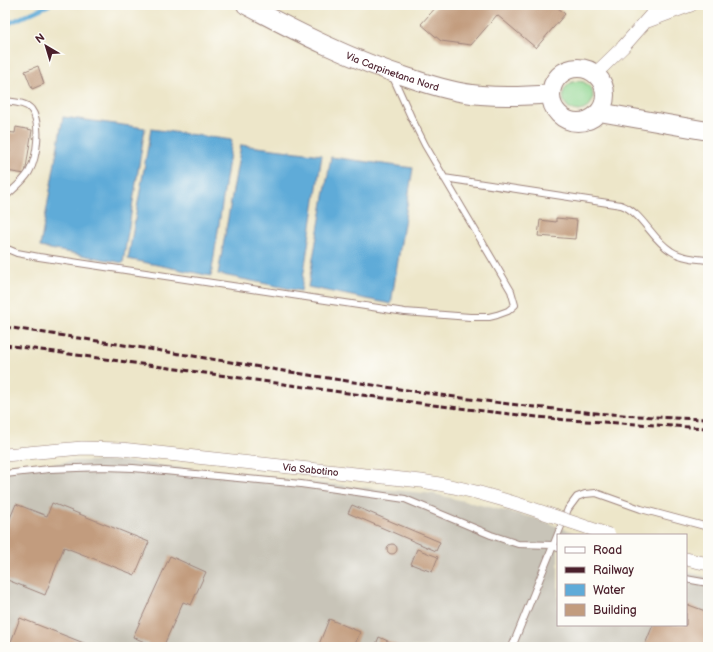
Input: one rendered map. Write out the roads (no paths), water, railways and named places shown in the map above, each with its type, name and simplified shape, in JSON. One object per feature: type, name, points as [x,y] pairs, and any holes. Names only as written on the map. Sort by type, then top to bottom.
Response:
[{"type":"main road","name":"Via Carpinetana Nord","points":[[246,5],[329,47],[390,72],[434,86],[466,93],[501,96],[551,94]]},
{"type":"main road","points":[[579,68],[595,74],[604,88],[605,96],[603,105],[599,112],[593,118],[576,122],[561,116],[555,110],[551,94],[552,86],[557,78],[567,71],[579,68]]},
{"type":"main road","points":[[599,112],[708,131]]},
{"type":"street","points":[[595,74],[623,47],[660,5]]},
{"type":"street","points":[[644,23],[691,5]]},
{"type":"street","name":"Via Sabotino","points":[[5,455],[82,448],[121,449],[420,481],[457,488],[504,500],[606,534]]},
{"type":"street","points":[[687,559],[708,564]]},
{"type":"lane","points":[[5,248],[17,253],[39,257],[405,312],[479,317],[497,316],[508,311],[515,305],[511,291],[418,131],[390,72]]},
{"type":"lane","points":[[5,101],[24,104],[31,109],[36,118],[37,137],[33,161],[28,173],[5,197]]},
{"type":"lane","points":[[444,178],[627,207],[638,216],[658,239],[673,252],[687,257],[708,260]]},
{"type":"lane","points":[[5,474],[49,469],[105,467],[133,468],[301,484],[405,499],[518,544],[555,547],[545,567],[512,647]]},
{"type":"lane","points":[[559,534],[568,509],[574,500],[580,495],[591,493],[600,494],[641,509],[708,527]]},
{"type":"lane","points":[[687,579],[708,583]]},
{"type":"water","points":[[63,117],[145,128],[123,263],[40,247]]},
{"type":"water","points":[[151,129],[232,140],[211,276],[128,259]]},
{"type":"water","points":[[241,145],[322,155],[301,291],[218,274]]},
{"type":"water","points":[[331,157],[413,168],[391,304],[308,287]]},
{"type":"waterway","points":[[5,25],[49,5]]},
{"type":"railway","points":[[5,327],[498,403],[550,409],[655,417],[708,419]]},
{"type":"railway","points":[[5,345],[433,405],[567,420],[708,428]]}]
